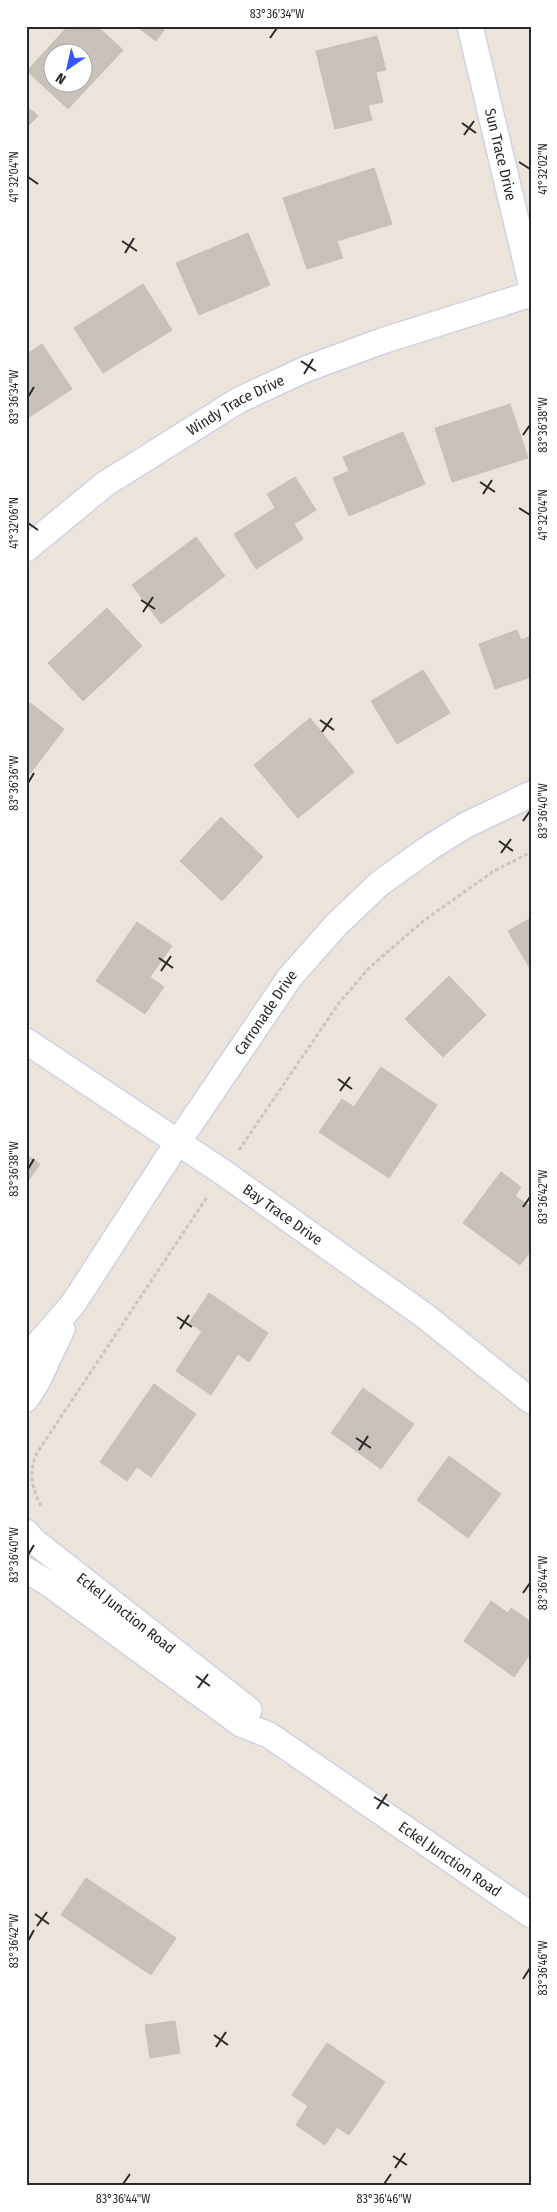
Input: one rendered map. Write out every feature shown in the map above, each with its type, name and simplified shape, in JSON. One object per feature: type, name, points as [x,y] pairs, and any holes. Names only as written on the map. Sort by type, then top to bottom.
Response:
[{"type":"street","name":"Sun Trace Drive","points":[[470,26],[531,283]]},
{"type":"street","name":"Windy Trace Drive","points":[[26,549],[105,484],[239,400],[306,369],[382,341],[531,294]]},
{"type":"street","name":"Carronade Drive","points":[[26,1358],[73,1304],[178,1142],[290,977],[336,925],[379,884],[429,848],[466,825],[531,794]]},
{"type":"street","name":"Bay Trace Drive","points":[[26,1041],[178,1142],[425,1316],[531,1401]]},
{"type":"street","name":"Carronade Drive","points":[[26,1399],[38,1380],[73,1304]]},
{"type":"street","name":"Eckel Junction Road","points":[[26,1532],[34,1541],[248,1709],[269,1735]]},
{"type":"street","name":"Eckel Junction Road","points":[[26,1570],[48,1583],[241,1724],[269,1735],[531,1915]]},
{"type":"path","points":[[236,1155],[339,1002],[369,968],[422,922],[494,871],[531,852]]},
{"type":"path","points":[[43,1510],[32,1477],[32,1463],[37,1453],[212,1191]]},
{"type":"building","points":[[68,26],[97,26],[123,50],[92,83],[92,42],[53,42]]},
{"type":"building","points":[[136,26],[167,26],[156,41]]},
{"type":"building","points":[[377,36],[386,70],[376,72],[383,102],[368,105],[372,120],[335,129],[316,51]]},
{"type":"building","points":[[42,55],[42,85],[27,71]]},
{"type":"building","points":[[50,92],[84,92],[68,109]]},
{"type":"building","points":[[26,105],[38,116],[26,128]]},
{"type":"building","points":[[374,168],[392,224],[337,241],[343,258],[307,269],[283,198]]},
{"type":"building","points":[[248,233],[270,285],[199,315],[176,263]]},
{"type":"building","points":[[143,284],[172,330],[103,373],[74,328]]},
{"type":"building","points":[[42,344],[72,389],[26,419],[26,355]]},
{"type":"building","points":[[510,404],[528,458],[452,482],[435,428]]},
{"type":"building","points":[[403,432],[425,484],[349,516],[333,478],[349,471],[343,457]]},
{"type":"building","points":[[295,477],[316,510],[294,524],[303,539],[256,569],[234,534],[275,508],[267,494]]},
{"type":"building","points":[[196,537],[225,576],[161,624],[132,585]]},
{"type":"building","points":[[107,608],[142,646],[83,701],[48,663]]},
{"type":"building","points":[[517,630],[521,640],[531,636],[531,677],[495,689],[479,644]]},
{"type":"building","points":[[423,670],[450,713],[397,744],[371,701]]},
{"type":"building","points":[[30,703],[64,729],[26,779],[26,708]]},
{"type":"building","points":[[310,718],[354,772],[298,818],[254,765]]},
{"type":"building","points":[[221,817],[263,857],[222,901],[180,861]]},
{"type":"building","points":[[531,918],[531,970],[508,931]]},
{"type":"building","points":[[137,922],[172,946],[150,977],[164,987],[145,1014],[96,981]]},
{"type":"building","points":[[449,976],[486,1015],[443,1057],[405,1019]]},
{"type":"building","points":[[381,1067],[437,1105],[389,1178],[319,1132],[342,1099],[354,1107]]},
{"type":"building","points":[[26,1154],[40,1164],[26,1184]]},
{"type":"building","points":[[501,1172],[521,1187],[515,1196],[531,1207],[531,1251],[520,1265],[463,1223]]},
{"type":"building","points":[[209,1293],[268,1333],[249,1362],[238,1354],[211,1395],[176,1371],[202,1331],[189,1323]]},
{"type":"building","points":[[154,1384],[196,1414],[151,1477],[137,1467],[127,1481],[100,1462]]},
{"type":"building","points":[[363,1388],[414,1424],[381,1469],[331,1433]]},
{"type":"building","points":[[449,1456],[501,1494],[468,1538],[417,1500]]},
{"type":"building","points":[[491,1601],[508,1613],[511,1608],[531,1622],[531,1653],[514,1677],[464,1641]]},
{"type":"building","points":[[86,1878],[176,1938],[151,1975],[61,1915]]},
{"type":"building","points":[[175,2021],[180,2053],[150,2058],[145,2025]]},
{"type":"building","points":[[327,2043],[385,2082],[349,2135],[337,2127],[325,2145],[296,2125],[308,2106],[292,2095]]}]
